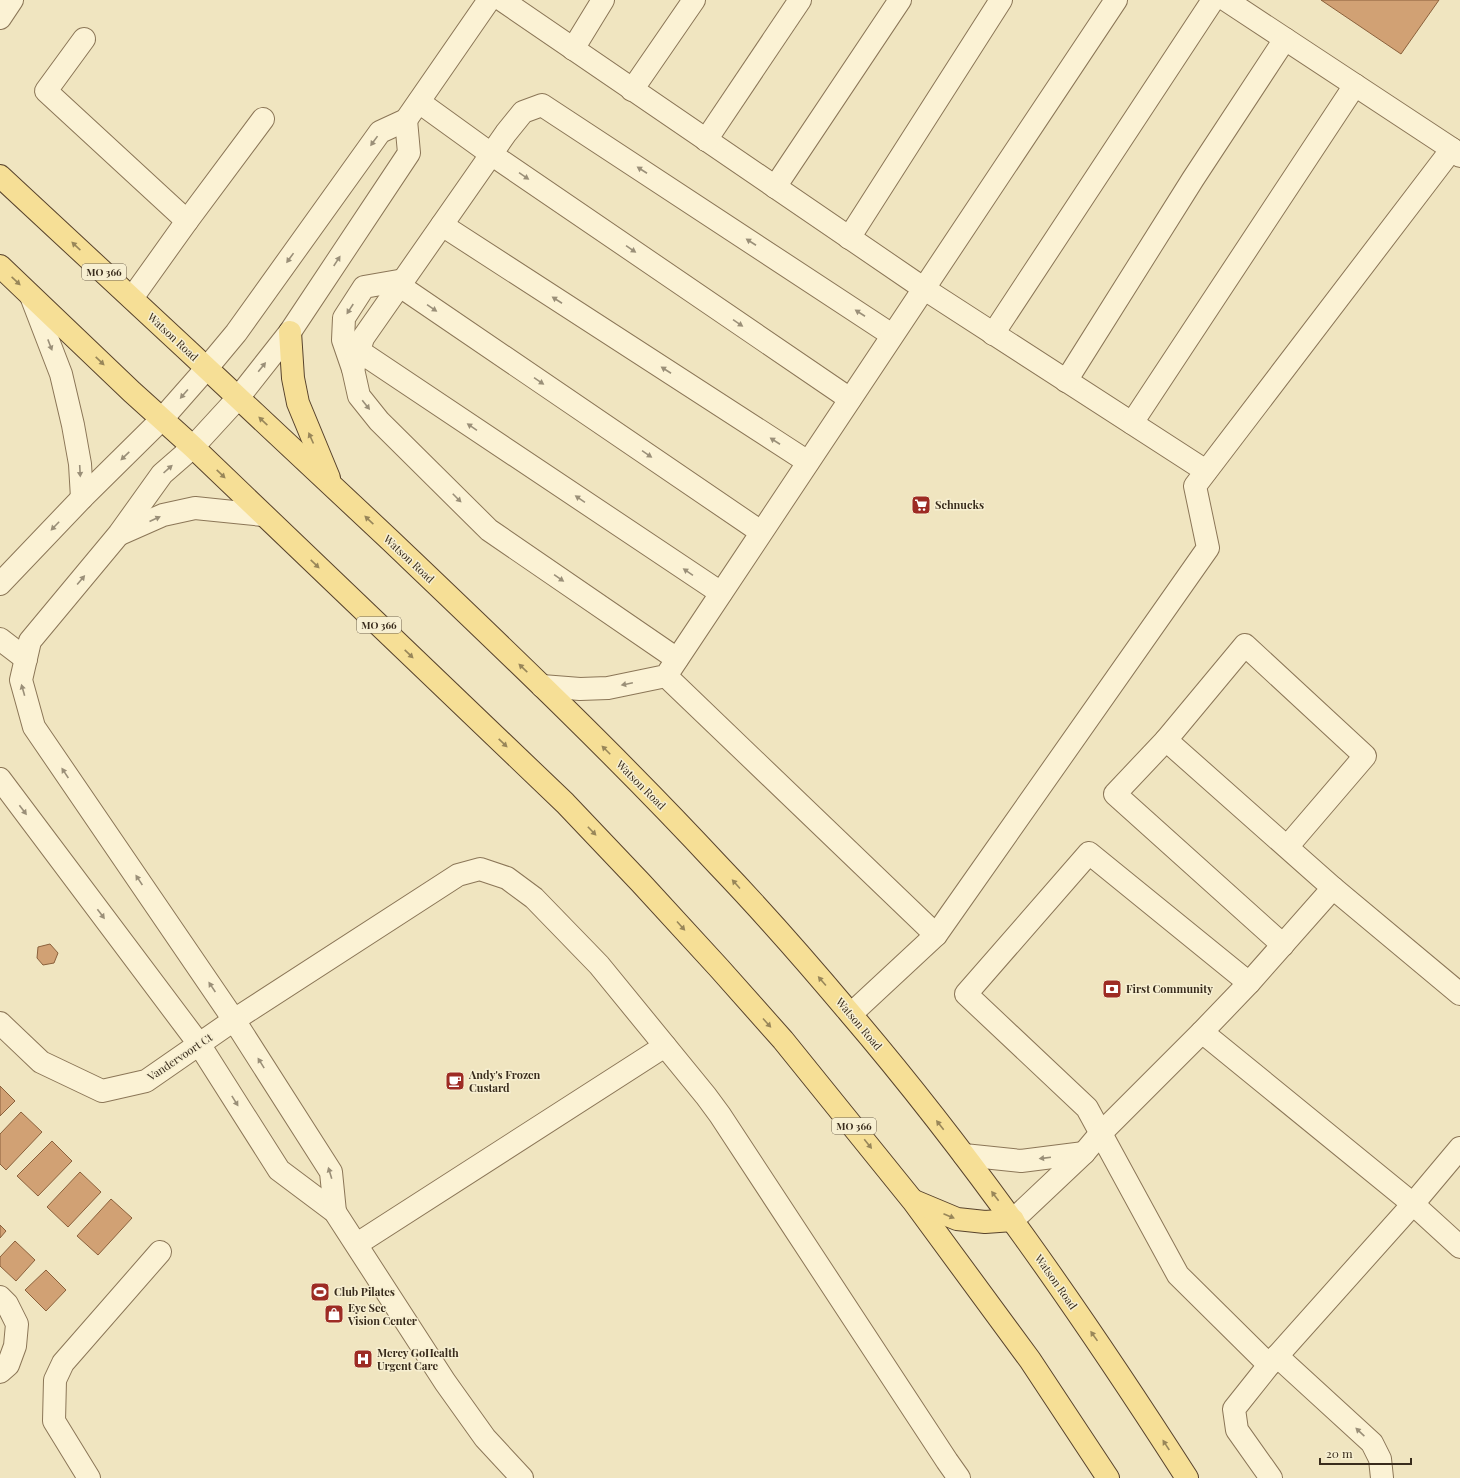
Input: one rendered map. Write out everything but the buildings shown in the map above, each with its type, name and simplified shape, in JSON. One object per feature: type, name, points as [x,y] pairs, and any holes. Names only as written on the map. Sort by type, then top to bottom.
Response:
[{"type":"main road","name":"Watson Road","points":[[0,176],[332,486],[542,686],[718,864],[851,1014],[904,1078],[964,1155],[1013,1220],[1098,1341],[1187,1478]]},
{"type":"main road","name":"MO 366","points":[[0,266],[132,392],[193,447],[565,803],[642,883],[783,1040],[913,1200],[1030,1360],[1108,1478]]},
{"type":"main road","points":[[290,332],[293,378],[298,403],[332,486]]},
{"type":"main road","points":[[913,1200],[957,1219],[985,1222],[1013,1220]]},
{"type":"street","points":[[0,18],[12,0]]},
{"type":"street","points":[[0,584],[82,498],[162,419],[206,369],[236,333],[380,132],[406,120],[489,0]]},
{"type":"street","points":[[502,0],[923,288],[1206,471]]},
{"type":"street","points":[[573,49],[603,0]]},
{"type":"street","points":[[632,90],[694,0]]},
{"type":"street","points":[[706,140],[800,0]]},
{"type":"street","points":[[775,186],[900,0]]},
{"type":"street","points":[[849,238],[1001,0]]},
{"type":"street","points":[[542,686],[580,689],[608,688],[671,668],[1116,0]]},
{"type":"street","points":[[993,334],[1214,0]]},
{"type":"street","points":[[851,1014],[936,935],[1208,548],[1195,486],[1456,153],[1226,0]]},
{"type":"street","points":[[84,39],[46,91],[187,221]]},
{"type":"street","points":[[1066,381],[1193,179],[1285,39]]},
{"type":"street","points":[[1132,423],[1355,85]]},
{"type":"street","points":[[419,102],[491,154],[850,399]]},
{"type":"street","points":[[892,335],[542,105],[523,112],[491,154],[363,338],[356,360],[359,396],[379,421],[489,530],[671,668],[936,935]]},
{"type":"street","points":[[132,298],[263,119]]},
{"type":"street","points":[[335,1212],[331,1172],[234,1020],[34,727],[21,680],[30,641],[119,534],[162,474],[193,447],[238,398],[290,332],[408,153],[406,120]]},
{"type":"street","points":[[442,225],[808,462]]},
{"type":"street","points":[[721,593],[356,360],[343,340],[344,318],[364,287],[402,283],[761,532]]},
{"type":"street","points":[[31,296],[62,374],[80,464],[82,498]]},
{"type":"street","points":[[119,534],[163,515],[195,508],[263,515]]},
{"type":"street","points":[[0,639],[26,659]]},
{"type":"street","points":[[1283,945],[1115,794],[1166,740],[1245,645],[1365,756],[1286,847]]},
{"type":"street","points":[[1166,740],[1286,847],[1460,994]]},
{"type":"street","points":[[0,779],[199,1044],[279,1170],[335,1212],[445,1382],[486,1438],[522,1478]]},
{"type":"street","points":[[1249,983],[1089,853],[966,994],[1087,1108],[1178,1275],[1273,1361],[1372,1443],[1380,1459],[1382,1478]]},
{"type":"street","name":"Vandervoort Ct","points":[[0,1024],[41,1062],[102,1091],[146,1081],[234,1020],[458,875],[480,869],[507,878],[534,898],[598,965],[706,1096],[720,1115],[894,1382],[960,1478]]},
{"type":"street","points":[[1013,1220],[1084,1153],[1100,1134],[1202,1032],[1249,983],[1334,888]]},
{"type":"street","points":[[1202,1032],[1413,1204],[1460,1247]]},
{"type":"street","points":[[357,1244],[665,1046]]},
{"type":"street","points":[[1271,1478],[1236,1430],[1234,1409],[1273,1361],[1413,1204],[1460,1148]]},
{"type":"street","points":[[964,1155],[1021,1161],[1084,1153]]},
{"type":"street","points":[[89,1478],[54,1421],[55,1380],[63,1363],[160,1252]]},
{"type":"street","points":[[0,1297],[7,1304],[17,1324],[15,1346],[8,1365],[0,1372]]},
{"type":"place","name":"Schnucks","points":[[921,505]]},
{"type":"place","name":"First Community","points":[[1112,989]]},
{"type":"place","name":"Andy's Frozen Custard","points":[[455,1081]]},
{"type":"place","name":"Club Pilates","points":[[320,1292]]},
{"type":"place","name":"Eye See Vision Center","points":[[334,1314]]},
{"type":"place","name":"Mercy GoHealth Urgent Care","points":[[363,1359]]}]
